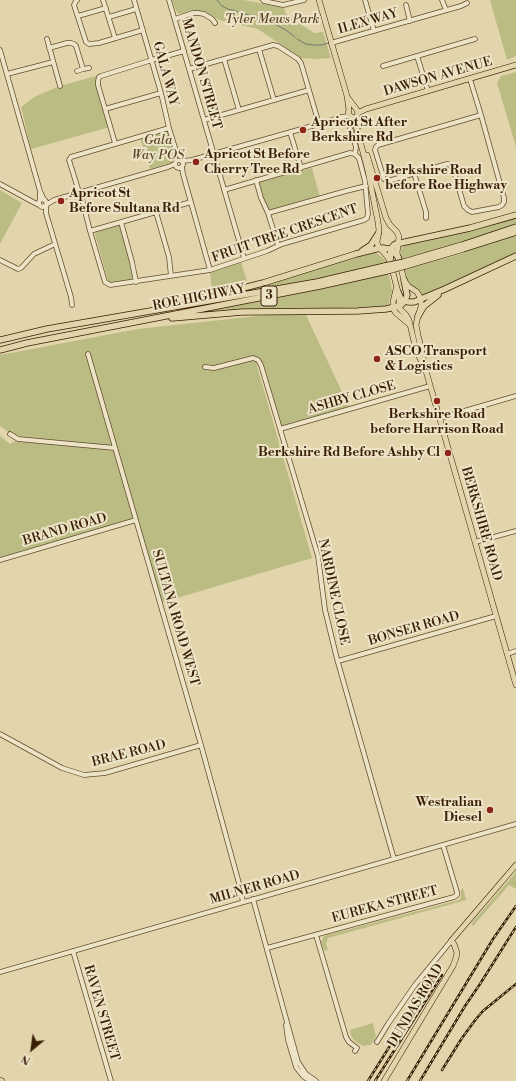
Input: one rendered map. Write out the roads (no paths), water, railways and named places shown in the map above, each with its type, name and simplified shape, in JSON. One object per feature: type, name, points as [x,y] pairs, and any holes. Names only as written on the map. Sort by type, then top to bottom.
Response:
[{"type":"highway","points":[[390,261],[391,249],[399,240],[410,241],[470,228],[516,215]]},
{"type":"highway","name":"ROE HIGHWAY","points":[[404,264],[516,227]]},
{"type":"highway","name":"ROE HIGHWAY","points":[[0,340],[47,329],[310,284],[404,264],[463,249],[516,232]]},
{"type":"highway","points":[[356,254],[370,246],[375,241],[378,234]]},
{"type":"highway","points":[[158,310],[263,283],[356,254],[386,248],[391,249],[398,257]]},
{"type":"highway","points":[[398,292],[401,299],[405,302],[412,302],[445,289],[516,256]]},
{"type":"highway","name":"ROE HIGHWAY","points":[[0,350],[41,340],[320,286],[386,268]]},
{"type":"highway","points":[[150,319],[242,312],[396,309],[405,302],[407,295],[404,280]]},
{"type":"highway","points":[[418,316],[424,306],[445,289]]},
{"type":"main road","points":[[319,0],[347,96],[359,127],[385,216],[388,223],[396,232],[399,240],[397,250],[404,280],[408,286],[419,294],[421,299]]},
{"type":"main road","name":"DAWSON AVENUE","points":[[353,113],[516,65]]},
{"type":"main road","points":[[353,113],[371,184],[378,222],[377,242],[380,249]]},
{"type":"main road","name":"BERKSHIRE ROAD","points":[[380,249],[390,261],[400,298],[396,309]]},
{"type":"main road","name":"BERKSHIRE ROAD","points":[[396,284],[393,302],[396,309],[407,317],[416,350],[425,369]]},
{"type":"main road","name":"BERKSHIRE ROAD","points":[[421,299],[421,307],[416,322],[425,369],[516,685]]},
{"type":"main road","name":"DUNDAS ROAD","points":[[384,1081],[453,966],[457,953],[454,944],[451,942],[516,865]]},
{"type":"street","points":[[77,0],[74,5],[87,43],[90,45],[143,30]]},
{"type":"street","points":[[103,0],[115,38]]},
{"type":"street","name":"GALA WAY","points":[[134,0],[210,270]]},
{"type":"street","name":"MANDON STREET","points":[[169,0],[244,258]]},
{"type":"street","points":[[263,0],[282,6],[304,0]]},
{"type":"street","points":[[365,0],[374,31]]},
{"type":"street","points":[[442,0],[446,10]]},
{"type":"street","name":"ILEX WAY","points":[[332,43],[468,3]]},
{"type":"street","name":"ILEX WAY","points":[[406,5],[410,21]]},
{"type":"street","points":[[78,16],[106,8]]},
{"type":"street","points":[[109,17],[136,9]]},
{"type":"street","points":[[175,19],[198,13],[204,14],[215,22]]},
{"type":"street","points":[[47,39],[60,86]]},
{"type":"street","points":[[383,66],[475,39]]},
{"type":"street","points":[[49,48],[68,43],[74,44],[76,46],[83,69]]},
{"type":"street","points":[[189,69],[273,45],[278,46],[301,62],[318,124]]},
{"type":"street","points":[[259,49],[274,100]]},
{"type":"street","points":[[0,50],[72,304]]},
{"type":"street","points":[[169,128],[115,143],[98,81],[101,76],[184,50]]},
{"type":"street","points":[[418,56],[428,91]]},
{"type":"street","points":[[224,59],[239,110]]},
{"type":"street","points":[[7,74],[53,62]]},
{"type":"street","points":[[76,71],[89,68]]},
{"type":"street","points":[[470,79],[481,115],[504,198],[502,205],[499,207],[472,212],[468,210],[464,206],[453,168],[447,164],[388,181],[383,177],[375,150],[378,145],[481,115]]},
{"type":"street","points":[[204,120],[309,90]]},
{"type":"street","points":[[105,110],[161,93]]},
{"type":"street","points":[[0,184],[33,202],[43,203],[353,113]]},
{"type":"street","name":"FRUIT TREE CRESCENT","points":[[115,143],[71,157],[69,160],[82,199],[105,282],[110,285],[210,270],[267,251],[278,245],[364,220],[367,218],[368,214],[366,186],[358,158],[355,154],[356,147],[350,128]]},
{"type":"street","points":[[290,132],[300,168]]},
{"type":"street","points":[[224,190],[350,153],[355,154]]},
{"type":"street","points":[[414,173],[426,212],[426,218]]},
{"type":"street","points":[[256,180],[278,245]]},
{"type":"street","points":[[268,214],[366,186]]},
{"type":"street","points":[[90,231],[191,202]]},
{"type":"street","points":[[156,212],[169,257],[171,276]]},
{"type":"street","points":[[121,222],[136,282]]},
{"type":"street","points":[[0,260],[18,269],[21,268],[34,254],[55,244]]},
{"type":"street","name":"SULTANA ROAD WEST","points":[[88,354],[245,901]]},
{"type":"street","name":"NARDINE CLOSE","points":[[205,367],[214,368],[251,358],[258,360],[261,365],[318,556],[325,610],[394,858]]},
{"type":"street","name":"ASHBY CLOSE","points":[[280,429],[430,386]]},
{"type":"street","points":[[440,418],[516,396]]},
{"type":"street","points":[[10,434],[18,440],[115,448]]},
{"type":"street","name":"BRAND ROAD","points":[[0,560],[136,520]]},
{"type":"street","points":[[475,542],[516,530]]},
{"type":"street","name":"BONSER ROAD","points":[[338,661],[496,616]]},
{"type":"street","points":[[507,654],[516,651]]},
{"type":"street","name":"BRAE ROAD","points":[[0,734],[62,768],[84,775],[105,773],[201,745]]},
{"type":"street","name":"MILNER ROAD","points":[[0,972],[516,824]]},
{"type":"street","name":"EUREKA STREET","points":[[267,948],[454,897],[458,892],[443,844]]},
{"type":"street","points":[[253,899],[298,1062],[306,1074],[316,1081]]},
{"type":"street","points":[[316,934],[346,1037],[349,1042],[358,1048]]},
{"type":"street","name":"DUNDAS ROAD","points":[[377,1042],[415,985],[451,942]]},
{"type":"street","name":"RAVEN STREET","points":[[72,951],[111,1081]]},
{"type":"street","points":[[285,1013],[287,1032],[295,1064],[301,1074],[310,1081]]},
{"type":"waterway","points":[[217,0],[222,6],[228,9],[271,22],[295,37]]},
{"type":"waterway","points":[[297,39],[306,44],[312,45],[329,43]]},
{"type":"railway","points":[[407,1081],[493,939],[516,906]]},
{"type":"railway","points":[[420,1081],[465,1006],[516,927]]},
{"type":"railway","points":[[368,1081],[436,972]]},
{"type":"railway","points":[[375,1081],[442,975]]},
{"type":"railway","points":[[442,1070],[476,1019],[483,1011],[516,984]]},
{"type":"place","name":"Apricot St After Berkshire Rd","points":[[303,130]]},
{"type":"place","name":"Apricot St Before Cherry Tree Rd","points":[[196,162]]},
{"type":"place","name":"Berkshire Road before Roe Highway","points":[[377,178]]},
{"type":"place","name":"Apricot St Before Sultana Rd","points":[[61,201]]},
{"type":"place","name":"ASCO Transport & Logistics","points":[[377,359]]},
{"type":"place","name":"Berkshire Road before Harrison Road","points":[[437,401]]},
{"type":"place","name":"Berkshire Rd Before Ashby Cl","points":[[448,453]]},
{"type":"place","name":"Westralian Diesel","points":[[490,810]]},
{"type":"park label","name":"Tyler Mews Park","points":[[272,20]]},
{"type":"park label","name":"Gala Way POS","points":[[158,148]]}]
